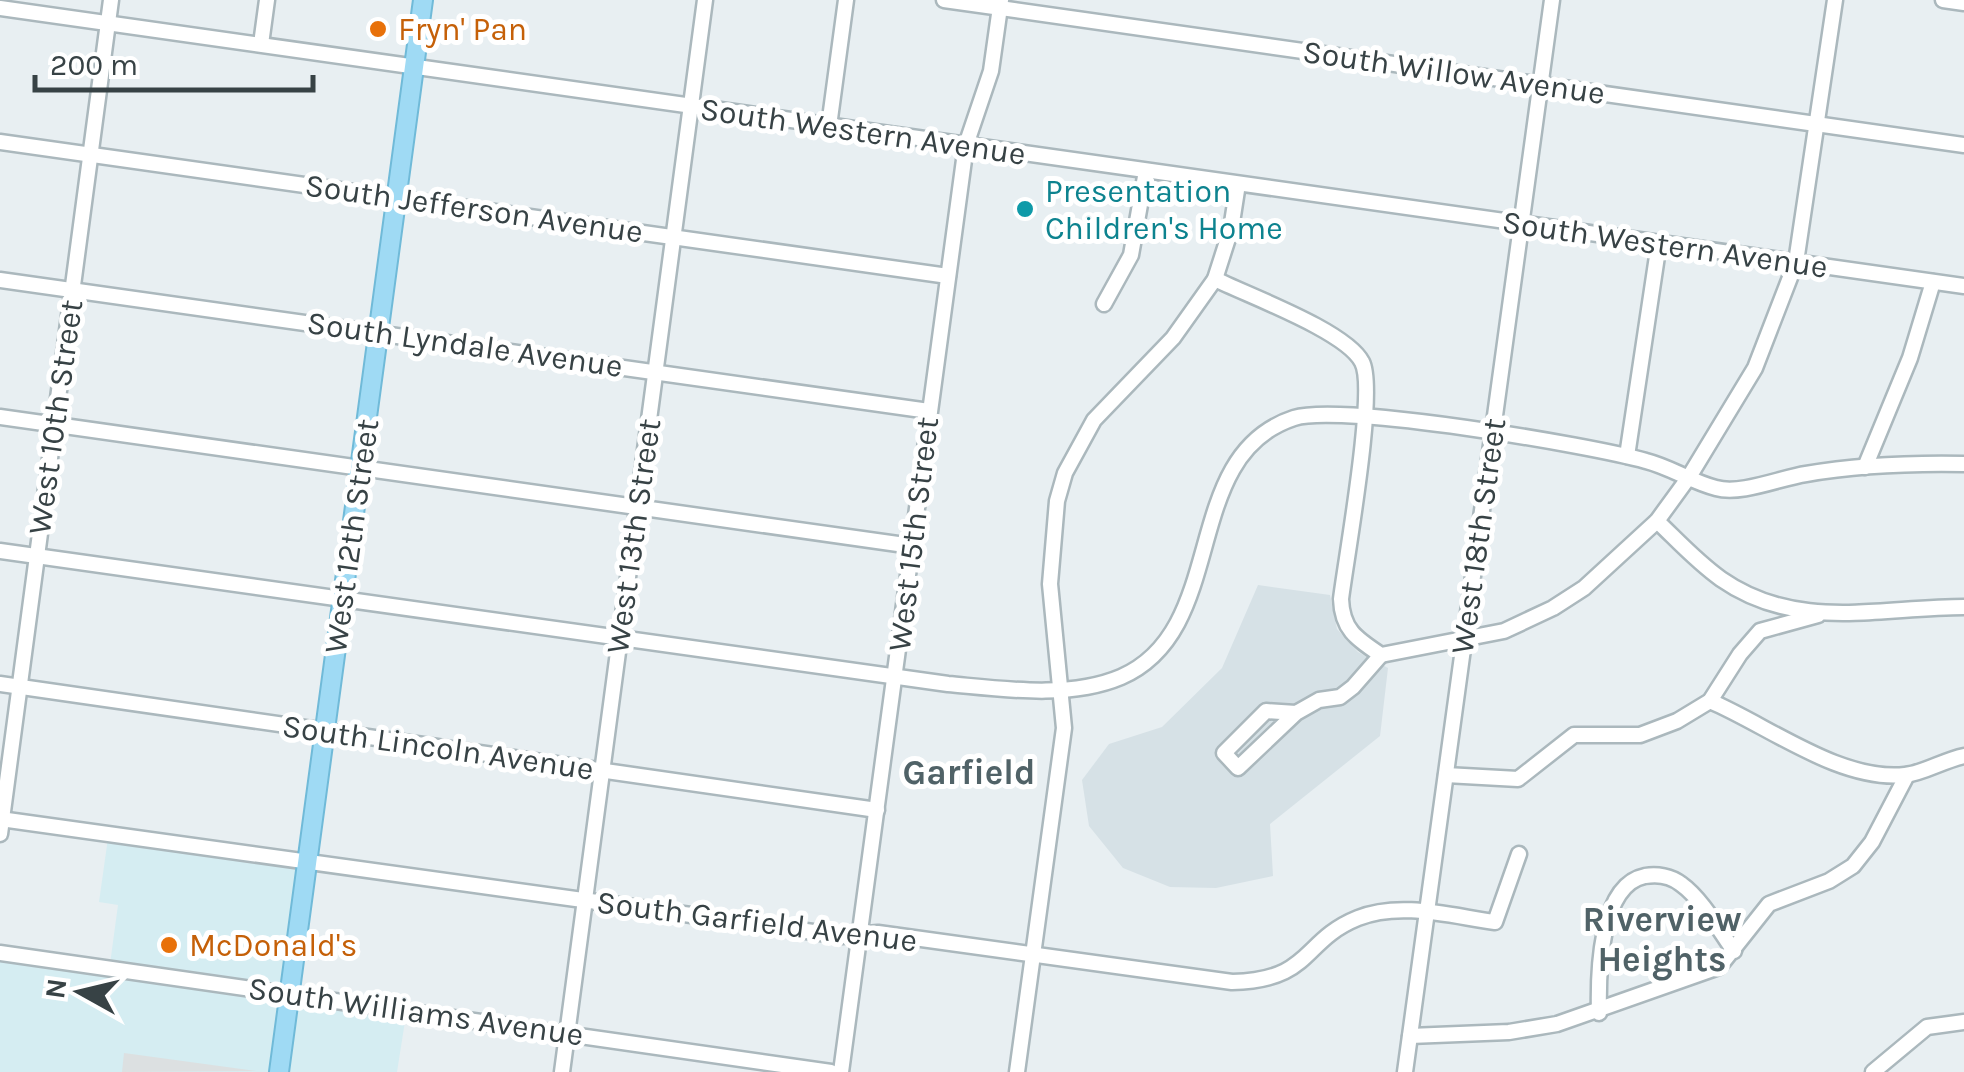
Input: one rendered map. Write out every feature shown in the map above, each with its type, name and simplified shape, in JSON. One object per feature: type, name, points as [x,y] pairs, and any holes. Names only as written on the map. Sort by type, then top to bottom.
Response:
[{"type":"main road","name":"West 12th Street","points":[[278,1072],[423,0]]},
{"type":"street","name":"West 10th Street","points":[[1,824],[111,0]]},
{"type":"street","points":[[261,44],[267,0]]},
{"type":"street","name":"West 13th Street","points":[[562,1072],[705,0]]},
{"type":"street","points":[[829,126],[846,0]]},
{"type":"street","name":"South Willow Avenue","points":[[944,0],[1000,4],[1964,145]]},
{"type":"street","name":"West 18th Street","points":[[1405,1072],[1552,0]]},
{"type":"street","points":[[1296,713],[1266,711],[1224,754],[1238,768],[1296,713],[1319,700],[1340,697],[1381,655],[1465,635],[1504,631],[1553,608],[1584,588],[1657,521],[1755,368],[1796,262],[1835,0]]},
{"type":"street","points":[[1943,0],[1964,3]]},
{"type":"street","name":"West 15th Street","points":[[842,1072],[966,145],[991,71],[1000,4]]},
{"type":"street","name":"South Western Avenue","points":[[0,8],[1964,286]]},
{"type":"street","name":"South Jefferson Avenue","points":[[0,142],[948,276]]},
{"type":"street","points":[[1104,304],[1131,255],[1146,170]]},
{"type":"street","points":[[1017,1072],[1064,728],[1050,550],[1066,473],[1094,420],[1173,338],[1216,279],[1231,229],[1238,184]]},
{"type":"street","points":[[1628,456],[1658,243]]},
{"type":"street","points":[[1216,279],[1347,345],[1362,360],[1367,378],[1364,416],[1342,613],[1356,640],[1381,655]]},
{"type":"street","name":"South Lyndale Avenue","points":[[0,280],[930,411]]},
{"type":"street","points":[[1865,466],[1910,358],[1933,282]]},
{"type":"street","points":[[0,551],[894,677],[1004,689],[1064,690],[1132,671],[1154,657],[1186,610],[1226,481],[1250,446],[1294,418],[1364,416],[1628,456],[1720,490],[1865,466],[1964,464]]},
{"type":"street","points":[[0,417],[912,546]]},
{"type":"street","points":[[1657,521],[1722,580],[1758,598],[1818,616]]},
{"type":"street","points":[[1446,775],[1518,779],[1574,735],[1640,736],[1710,702],[1740,654],[1760,631],[1818,616],[1964,607]]},
{"type":"street","name":"South Lincoln Avenue","points":[[0,684],[877,810]]},
{"type":"street","points":[[1710,702],[1836,762],[1907,775],[1964,756]]},
{"type":"street","points":[[1410,1036],[1509,1032],[1599,1013],[1719,968],[1768,904],[1829,881],[1853,866],[1872,842],[1907,775]]},
{"type":"street","name":"South Garfield Avenue","points":[[1,824],[842,936],[861,934],[1252,982],[1300,965],[1357,918],[1386,910],[1495,922],[1519,854]]},
{"type":"street","points":[[1599,1013],[1599,984],[1610,910],[1614,897],[1634,879],[1664,876],[1686,886],[1734,951]]},
{"type":"street","name":"South Williams Avenue","points":[[0,953],[831,1072]]},
{"type":"street","points":[[1873,1072],[1927,1027],[1964,1022]]},
{"type":"shaded area","points":[[1258,585],[1330,595],[1337,629],[1358,652],[1388,668],[1380,736],[1270,824],[1273,876],[1216,888],[1170,887],[1123,868],[1089,826],[1082,780],[1109,744],[1162,727],[1222,668]]},
{"type":"shaded area","points":[[108,838],[299,865],[283,988],[110,964],[118,905],[99,902]]},
{"type":"shaded area","points":[[0,958],[281,998],[270,1072],[0,1072]]},
{"type":"shaded area","points":[[294,999],[406,1015],[397,1072],[286,1072]]},
{"type":"shaded area","points":[[124,1053],[256,1071],[122,1072]]},
{"type":"place","name":"Fryn' Pan","points":[[378,29]]},
{"type":"place","name":"Presentation Children's Home","points":[[1025,209]]},
{"type":"place","name":"McDonald's","points":[[169,945]]},
{"type":"district","name":"Garfield","points":[[969,772]]},
{"type":"district","name":"Riverview Heights","points":[[1662,939]]}]
